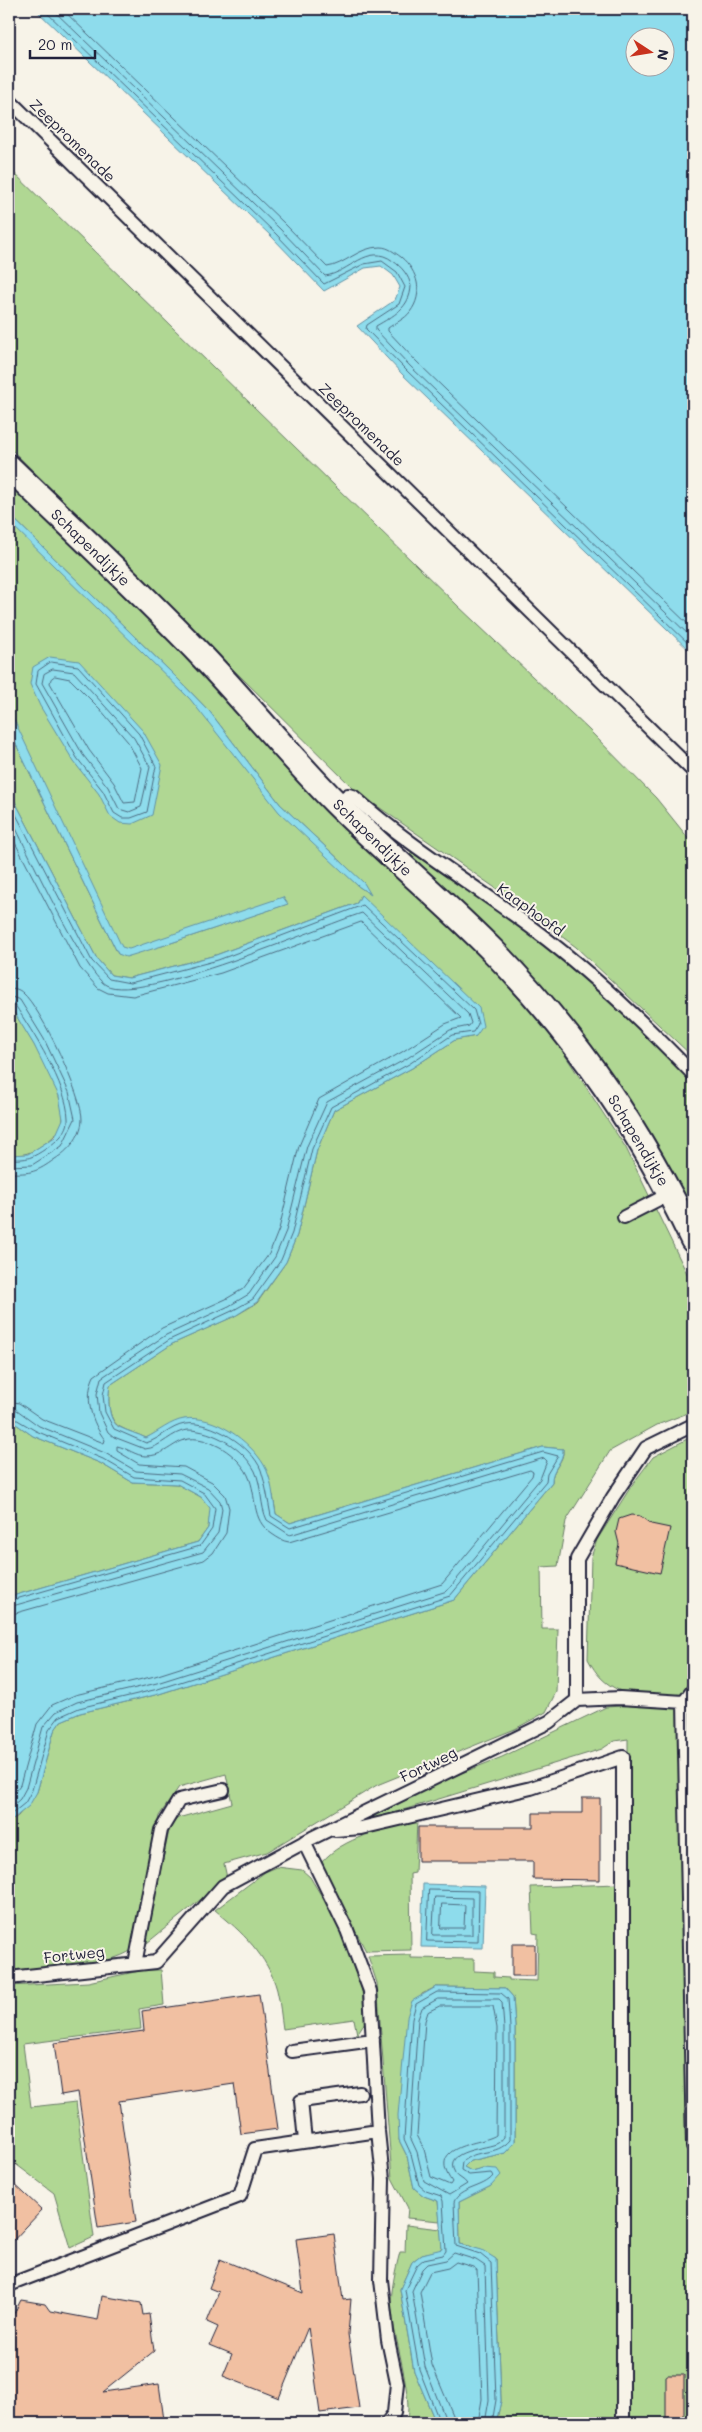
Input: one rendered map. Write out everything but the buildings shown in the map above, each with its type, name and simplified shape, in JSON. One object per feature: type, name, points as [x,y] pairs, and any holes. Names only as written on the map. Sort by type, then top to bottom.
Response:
[{"type":"street","name":"Schapendijkje","points":[[9,467],[188,642],[248,704],[278,742],[337,804],[496,954],[567,1033],[601,1078],[632,1125],[670,1193],[693,1240]]},
{"type":"lane","name":"Zeepromenade","points":[[9,100],[693,771]]},
{"type":"lane","name":"Kaaphoofd","points":[[337,804],[348,795],[353,796],[406,838],[536,932],[596,979],[656,1035],[693,1074]]},
{"type":"lane","points":[[624,1217],[670,1193]]},
{"type":"lane","points":[[684,1702],[620,1698],[577,1700],[577,1559],[613,1497],[646,1448],[693,1425]]},
{"type":"lane","points":[[693,1690],[684,1702],[693,2146]]},
{"type":"lane","name":"Fortweg","points":[[9,1978],[156,1962],[223,1886],[304,1842],[549,1722],[577,1700]]},
{"type":"lane","points":[[326,1831],[361,1828],[531,1788],[623,1757],[623,2423]]},
{"type":"lane","points":[[134,1964],[161,1830],[179,1800],[223,1790]]},
{"type":"lane","points":[[304,1842],[360,1961],[370,1991],[378,2131],[383,2179],[382,2280],[388,2340],[397,2383],[394,2412],[387,2423]]},
{"type":"lane","points":[[292,2051],[373,2040]]},
{"type":"lane","points":[[305,2141],[301,2101],[360,2093]]},
{"type":"lane","points":[[9,2285],[240,2196],[256,2148],[378,2131]]},
{"type":"green space","points":[[9,168],[457,605],[589,730],[656,798],[693,844],[693,1057],[576,947],[504,894],[357,792],[9,447]]},
{"type":"green space","points":[[9,480],[114,581],[503,977],[544,1023],[626,1148],[693,1286],[693,1411],[657,1425],[610,1451],[566,1521],[558,1566],[541,1567],[542,1629],[558,1629],[556,1692],[546,1712],[515,1729],[377,1785],[267,1852],[224,1864],[227,1878],[147,1943],[145,1942],[170,1826],[178,1818],[232,1803],[226,1774],[179,1787],[159,1816],[133,1949],[108,1960],[91,1964],[9,1971],[9,1822],[18,1816],[37,1792],[54,1731],[61,1721],[80,1713],[159,1694],[454,1600],[552,1482],[552,1477],[562,1458],[563,1449],[543,1447],[290,1523],[276,1514],[273,1495],[185,1419],[146,1438],[120,1427],[113,1419],[109,1402],[110,1385],[172,1344],[235,1316],[257,1303],[286,1262],[297,1235],[317,1150],[334,1110],[412,1068],[455,1040],[476,1036],[361,895],[357,903],[216,955],[129,978],[111,975],[97,959],[9,790],[9,730],[118,954],[162,946],[287,904],[121,952],[9,722],[9,521],[186,693],[276,802],[358,886],[370,894],[344,864],[280,804],[210,712],[9,514]]},
{"type":"green space","points":[[411,852],[511,921],[569,965],[617,1008],[693,1084],[693,1218],[672,1176],[406,858]]},
{"type":"green space","points":[[9,1004],[50,1074],[57,1089],[63,1117],[57,1133],[51,1139],[31,1152],[20,1155],[9,1155]]},
{"type":"green space","points":[[9,1419],[33,1436],[100,1463],[132,1482],[177,1484],[201,1497],[211,1508],[208,1528],[198,1542],[9,1597]]},
{"type":"green space","points":[[693,1436],[693,2423],[630,2423],[628,1739],[614,1741],[602,1749],[354,1825],[361,1813],[502,1757],[606,1707],[622,1706],[621,1691],[601,1678],[588,1659],[591,1557],[597,1540],[632,1485],[653,1457]]},
{"type":"green space","points":[[417,1820],[415,1873],[410,1874],[411,1950],[366,1951],[321,1863],[341,1846],[353,1840]]},
{"type":"green space","points":[[277,1867],[302,1870],[310,1877],[350,1945],[358,1969],[364,2009],[365,2022],[357,2034],[354,2019],[283,2029],[277,1990],[267,1966],[244,1936],[215,1910],[265,1872]]},
{"type":"green space","points":[[618,1884],[618,2423],[496,2423],[501,2401],[496,2259],[470,2246],[460,2244],[459,2202],[491,2186],[483,2168],[471,2171],[464,2167],[470,2161],[505,2153],[515,2142],[515,2027],[513,1997],[505,1988],[436,1987],[422,1994],[399,2140],[407,2156],[414,2188],[424,2196],[438,2201],[440,2221],[407,2218],[408,2208],[392,2178],[377,1983],[368,1956],[411,1955],[411,1958],[474,1959],[474,1971],[494,1972],[494,1977],[509,1978],[509,1980],[537,1981],[538,1934],[533,1933],[531,1887]]},
{"type":"green space","points":[[144,1970],[161,1970],[164,2005],[139,2009],[141,2029],[23,2044],[31,2107],[76,2102],[94,2237],[70,2248],[54,2193],[9,2159],[9,1986],[88,1982]]},
{"type":"green space","points":[[406,2225],[441,2229],[442,2250],[422,2254],[412,2262],[400,2289],[414,2371],[436,2423],[405,2423],[408,2414],[408,2402],[391,2309],[398,2259],[400,2252],[405,2252]]},
{"type":"water","points":[[35,9],[693,9],[693,654],[402,374],[357,326],[395,300],[400,287],[393,275],[381,266],[365,268],[324,291],[272,237]]},
{"type":"water","points":[[9,514],[210,712],[280,804],[364,883],[371,895],[358,886],[279,812],[190,699],[9,522]]},
{"type":"water","points":[[50,657],[79,661],[143,731],[162,765],[152,815],[132,824],[120,823],[110,816],[99,794],[74,762],[40,706],[30,684],[33,667]]},
{"type":"water","points":[[9,709],[122,947],[129,949],[283,897],[288,904],[126,957],[118,954],[9,730]]},
{"type":"water","points":[[9,790],[97,959],[111,975],[129,978],[216,955],[357,903],[361,895],[479,1008],[483,1026],[476,1036],[455,1040],[412,1068],[334,1110],[317,1150],[297,1235],[286,1262],[257,1302],[235,1316],[172,1344],[110,1385],[109,1408],[115,1424],[146,1438],[169,1424],[184,1419],[207,1421],[230,1431],[250,1447],[264,1465],[271,1482],[276,1514],[290,1523],[543,1447],[563,1449],[563,1454],[553,1473],[552,1482],[454,1600],[159,1694],[80,1713],[61,1721],[54,1731],[37,1792],[29,1806],[9,1822],[9,1597],[198,1542],[208,1528],[210,1508],[201,1497],[177,1484],[132,1482],[100,1463],[33,1436],[9,1419],[9,1155],[28,1154],[55,1137],[63,1119],[59,1096],[34,1045],[9,1004]]},
{"type":"water","points":[[423,1884],[485,1886],[483,1948],[421,1947]]},
{"type":"water","points":[[436,1987],[505,1988],[513,1997],[515,2027],[515,2142],[505,2153],[470,2161],[464,2167],[471,2171],[483,2168],[497,2169],[501,2175],[491,2186],[459,2202],[460,2244],[482,2250],[496,2259],[501,2401],[496,2423],[436,2423],[414,2371],[400,2289],[412,2262],[422,2254],[442,2249],[438,2201],[424,2196],[414,2188],[407,2156],[399,2140],[398,2115],[407,2017],[412,2001]]}]
